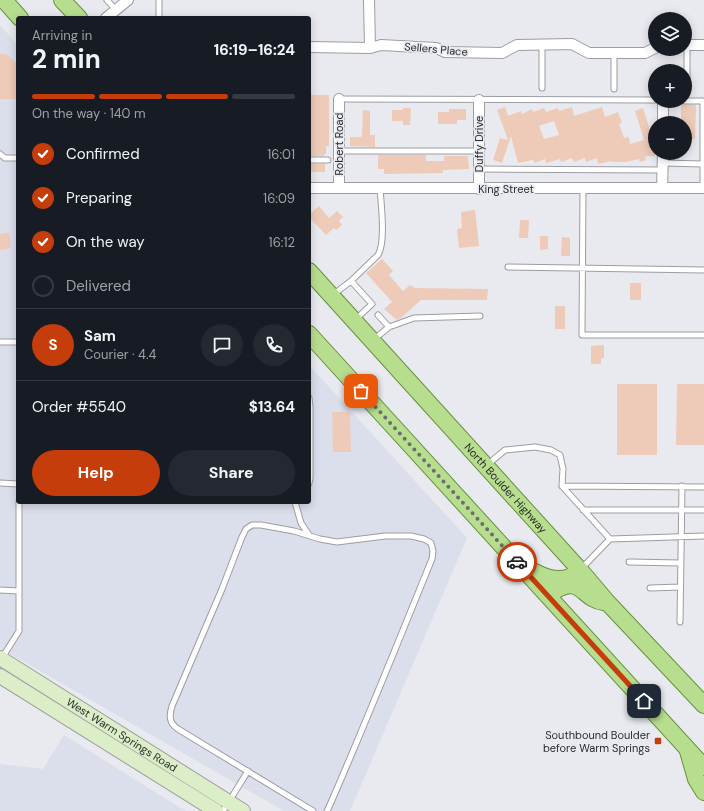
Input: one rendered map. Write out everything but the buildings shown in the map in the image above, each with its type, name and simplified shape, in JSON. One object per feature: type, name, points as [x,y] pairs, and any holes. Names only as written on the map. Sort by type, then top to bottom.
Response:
[{"type":"main road","points":[[4,0],[18,16]]},
{"type":"main road","points":[[62,0],[77,16]]},
{"type":"main road","name":"North Boulder Highway","points":[[311,273],[580,570],[608,603],[704,705]]},
{"type":"main road","points":[[311,336],[704,767]]},
{"type":"main road","points":[[517,562],[547,577],[559,579],[570,577],[580,570]]},
{"type":"main road","points":[[548,595],[564,585],[572,585],[580,588],[597,602],[608,603]]},
{"type":"main road","name":"West Warm Springs Road","points":[[0,659],[226,806],[243,811]]},
{"type":"main road","name":"West Warm Springs Road","points":[[0,676],[216,811]]},
{"type":"main road","points":[[687,748],[696,779],[704,792]]},
{"type":"street","points":[[108,16],[128,0]]},
{"type":"street","points":[[369,0],[370,48]]},
{"type":"street","name":"Sellers Place","points":[[311,47],[370,48],[381,45],[436,48],[445,52],[502,53],[517,45],[572,44],[589,53],[645,53],[648,52]]},
{"type":"street","points":[[692,45],[704,45]]},
{"type":"street","name":"Robert Road","points":[[339,99],[339,188]]},
{"type":"street","name":"Duffy Drive","points":[[479,100],[479,189]]},
{"type":"street","points":[[662,188],[663,162]]},
{"type":"street","name":"King Street","points":[[311,188],[704,188]]},
{"type":"lane","points":[[107,0],[116,10]]},
{"type":"lane","points":[[159,0],[159,16]]},
{"type":"lane","points":[[542,45],[542,88]]},
{"type":"lane","points":[[614,53],[614,90]]},
{"type":"lane","points":[[339,99],[648,100]]},
{"type":"lane","points":[[692,100],[704,101],[704,188]]},
{"type":"lane","points":[[339,151],[479,151]]},
{"type":"lane","points":[[0,154],[5,158],[16,158]]},
{"type":"lane","points":[[311,160],[328,160]]},
{"type":"lane","points":[[479,169],[663,162],[703,164]]},
{"type":"lane","points":[[332,296],[351,281],[378,255],[380,251],[382,242],[380,188]]},
{"type":"lane","points":[[583,188],[582,335],[704,335]]},
{"type":"lane","points":[[508,267],[704,270]]},
{"type":"lane","points":[[351,281],[372,304],[354,320]]},
{"type":"lane","points":[[378,315],[388,327]]},
{"type":"lane","points":[[372,341],[388,327],[414,318],[480,316]]},
{"type":"lane","points":[[0,342],[16,342]]},
{"type":"lane","points":[[486,466],[505,450],[535,447],[551,450],[560,455],[563,469],[562,486],[610,539]]},
{"type":"lane","points":[[0,483],[16,484]]},
{"type":"lane","points":[[562,486],[704,487]]},
{"type":"lane","points":[[680,622],[682,486]]},
{"type":"lane","points":[[0,659],[19,631],[19,504]]},
{"type":"lane","points":[[296,504],[301,523],[309,535]]},
{"type":"lane","points":[[584,510],[704,510]]},
{"type":"lane","points":[[313,811],[173,725],[171,721],[170,711],[246,529],[252,526],[261,525],[294,530],[337,542],[385,536],[411,536],[428,540],[432,547],[433,551],[429,566],[351,758],[330,808],[327,811]]},
{"type":"lane","points":[[580,570],[610,539],[704,536]]},
{"type":"lane","points":[[629,562],[681,563]]},
{"type":"lane","points":[[650,588],[680,587]]},
{"type":"lane","points":[[0,590],[19,591]]},
{"type":"lane","points":[[226,806],[248,771]]},
{"type":"shaded area","points":[[0,25],[16,43],[16,504],[311,504],[311,367],[467,538],[350,811],[284,811],[0,648]]},
{"type":"shaded area","points":[[64,735],[187,811],[0,811],[0,764],[43,769]]},
{"type":"way so far","points":[[361,391],[517,562]]},
{"type":"place","name":"Southbound Boulder before Warm Springs","points":[[658,741]]},
{"type":"route","points":[[517,562],[644,701]]}]
